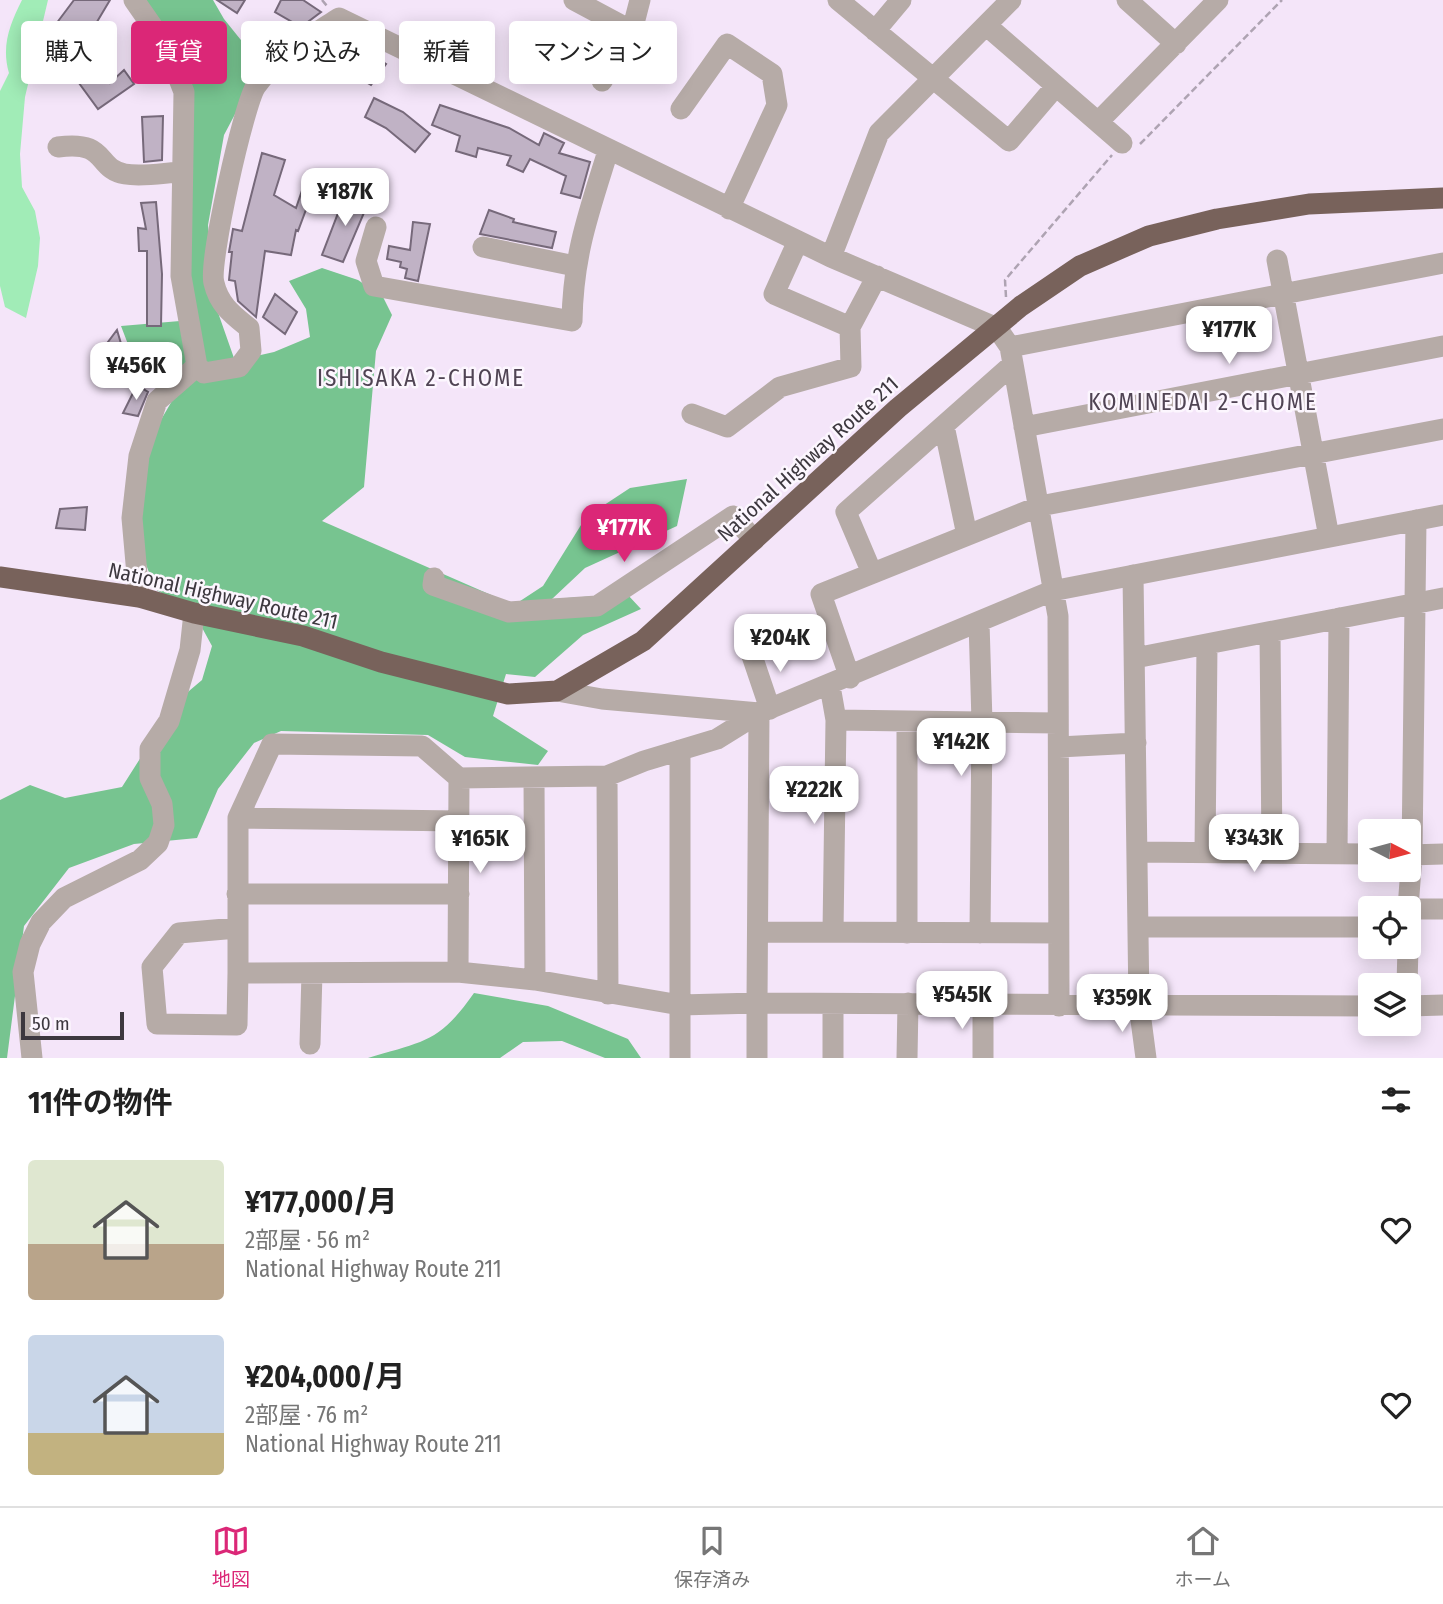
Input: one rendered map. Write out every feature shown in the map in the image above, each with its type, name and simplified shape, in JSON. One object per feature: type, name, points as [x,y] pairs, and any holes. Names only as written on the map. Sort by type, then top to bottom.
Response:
[{"type":"highway","name":"National Highway Route 211","points":[[0,578],[139,597],[194,613],[303,636],[381,662],[508,694],[558,691],[643,641],[898,408],[1003,323],[1080,266],[1149,236],[1217,219],[1308,204],[1443,198]]},
{"type":"street","points":[[134,0],[166,46],[184,92],[180,173],[181,276],[197,366],[204,373],[239,367],[251,351],[249,328],[225,309],[213,281],[225,192],[255,87],[290,50],[339,18],[831,257],[1003,323],[1012,356],[1058,616],[1059,1006]]},
{"type":"street","points":[[574,0],[613,21]]},
{"type":"street","points":[[635,21],[640,0]]},
{"type":"street","points":[[838,0],[1009,141],[1056,86]]},
{"type":"street","points":[[875,31],[901,0]]},
{"type":"street","points":[[831,257],[879,133],[1011,0]]},
{"type":"street","points":[[1126,0],[1176,44]]},
{"type":"street","points":[[1098,122],[1218,0]]},
{"type":"street","points":[[987,26],[1122,143]]},
{"type":"street","points":[[681,109],[727,44],[772,75],[777,105],[729,209]]},
{"type":"street","points":[[58,147],[79,144],[95,149],[106,163],[123,174],[180,173]]},
{"type":"street","points":[[376,227],[366,261],[374,286],[572,321],[575,266],[608,151]]},
{"type":"street","points":[[798,241],[774,294],[850,327]]},
{"type":"street","points":[[483,247],[575,266]]},
{"type":"street","points":[[1277,260],[1329,537]]},
{"type":"street","points":[[872,573],[846,512],[944,426],[1012,356],[1284,294],[1443,263]]},
{"type":"street","points":[[692,414],[727,427],[780,387],[851,367],[850,327],[877,276]]},
{"type":"street","points":[[1024,427],[1443,346]]},
{"type":"street","points":[[139,597],[132,517],[139,456],[157,401],[197,366]]},
{"type":"street","points":[[944,426],[967,535]]},
{"type":"street","points":[[833,932],[836,720],[840,682],[821,594],[1040,506],[1443,429]]},
{"type":"street","points":[[237,928],[179,933],[152,967],[157,1024],[237,1025],[238,818],[272,744],[422,746],[459,778],[607,776],[717,739],[764,711],[840,682],[1052,591],[1443,514]]},
{"type":"street","points":[[434,578],[433,585],[509,612],[597,606],[733,516],[754,540]]},
{"type":"street","points":[[1412,819],[1416,520]]},
{"type":"street","points":[[1133,575],[1139,1005],[1146,1058]]},
{"type":"street","points":[[1135,659],[1443,598]]},
{"type":"street","points":[[32,1058],[23,972],[30,944],[41,922],[64,898],[140,860],[158,843],[164,825],[162,804],[150,778],[150,749],[169,721],[190,650],[194,613]]},
{"type":"street","points":[[1337,854],[1339,618]]},
{"type":"street","points":[[979,622],[982,722],[980,933]]},
{"type":"street","points":[[1270,632],[1272,853]]},
{"type":"street","points":[[1205,853],[1207,645]]},
{"type":"street","points":[[751,653],[764,711],[757,1058]]},
{"type":"street","points":[[558,691],[602,699],[764,711]]},
{"type":"street","points":[[836,720],[1058,723]]},
{"type":"street","points":[[907,721],[907,933]]},
{"type":"street","points":[[1059,747],[1136,743]]},
{"type":"street","points":[[680,750],[680,1058]]},
{"type":"street","points":[[607,776],[608,994]]},
{"type":"street","points":[[458,972],[459,778]]},
{"type":"street","points":[[534,778],[535,980]]},
{"type":"street","points":[[238,818],[459,821]]},
{"type":"street","points":[[1137,852],[1358,854]]},
{"type":"street","points":[[1421,855],[1443,854]]},
{"type":"street","points":[[237,894],[459,894]]},
{"type":"street","points":[[1421,908],[1443,909]]},
{"type":"street","points":[[1138,927],[1358,927]]},
{"type":"street","points":[[758,932],[1058,933]]},
{"type":"street","points":[[238,973],[458,972],[535,980],[680,1005],[983,1003],[1059,1006],[1358,1006]]},
{"type":"street","points":[[310,1044],[312,973]]},
{"type":"street","points":[[833,1003],[833,1058]]},
{"type":"street","points":[[907,1058],[908,1003]]},
{"type":"street","points":[[983,1003],[983,1058]]},
{"type":"street","points":[[1421,1006],[1443,1005]]},
{"type":"path","points":[[1003,323],[1005,280],[1122,143],[1133,150],[1201,86],[1282,0]]},
{"type":"green space","points":[[22,0],[48,0],[43,21],[21,21],[21,84],[28,84],[20,154],[22,187],[35,211],[40,238],[38,266],[26,318],[5,307],[0,286],[0,91],[9,73],[6,44]]},
{"type":"green space","points":[[136,0],[213,0],[226,21],[145,21]]},
{"type":"green space","points":[[227,23],[241,40],[241,84],[251,84],[224,135],[208,225],[215,304],[235,361],[274,352],[310,337],[306,309],[289,281],[322,268],[358,280],[383,297],[392,315],[376,351],[364,487],[322,521],[514,605],[543,586],[586,517],[630,488],[687,479],[677,526],[585,568],[552,599],[627,594],[641,609],[583,635],[535,677],[506,674],[493,716],[548,751],[538,765],[465,757],[428,735],[281,731],[254,743],[218,789],[197,838],[134,844],[69,868],[24,926],[7,1058],[0,1058],[0,800],[30,785],[65,798],[122,787],[176,702],[202,680],[212,646],[194,613],[155,589],[128,515],[137,461],[176,394],[165,373],[139,373],[121,326],[180,321],[180,98],[174,84],[227,84]]},
{"type":"green space","points":[[474,993],[548,1006],[628,1039],[641,1058],[605,1058],[562,1041],[523,1042],[500,1058],[368,1058],[429,1038],[451,1022]]},
{"type":"building","points":[[74,0],[110,0],[97,21],[58,21]]},
{"type":"building","points":[[217,0],[245,0],[237,13]]},
{"type":"building","points":[[281,0],[303,0],[321,12],[309,21],[291,21],[275,12]]},
{"type":"building","points":[[124,70],[131,84],[134,84],[98,109],[80,84],[117,84],[117,76]]},
{"type":"building","points":[[374,98],[403,112],[430,134],[415,152],[386,128],[365,117]]},
{"type":"building","points":[[440,105],[509,128],[539,145],[544,133],[564,143],[559,153],[590,162],[580,198],[561,193],[566,176],[530,159],[523,172],[507,165],[511,156],[478,148],[476,157],[456,151],[460,136],[432,125]]},
{"type":"building","points":[[163,116],[162,160],[144,162],[142,117]]},
{"type":"building","points":[[262,153],[285,160],[274,195],[296,208],[306,179],[321,188],[311,208],[307,207],[298,231],[296,230],[291,255],[265,251],[256,317],[238,301],[235,281],[229,280],[232,252],[229,252],[233,229],[242,231]]},
{"type":"building","points":[[345,195],[369,201],[343,262],[322,255]]},
{"type":"building","points":[[156,202],[162,274],[161,326],[147,326],[147,251],[139,251],[138,228],[146,229],[141,203]]},
{"type":"building","points":[[489,210],[514,219],[513,222],[556,232],[552,248],[480,234]]},
{"type":"building","points":[[413,222],[430,224],[418,281],[405,278],[407,269],[400,267],[401,262],[387,259],[389,246],[410,250]]},
{"type":"building","points":[[275,294],[297,312],[285,334],[263,317]]},
{"type":"building","points":[[117,330],[122,347],[133,359],[122,386],[101,375],[115,359],[105,346]]},
{"type":"building","points":[[137,385],[148,392],[138,416],[123,413]]},
{"type":"building","points":[[87,507],[85,530],[56,528],[60,509]]},
{"type":"district","name":"ISHISAKA 2-CHOME","points":[[421,378]]},
{"type":"district","name":"KOMINEDAI 2-CHOME","points":[[1203,402]]}]
